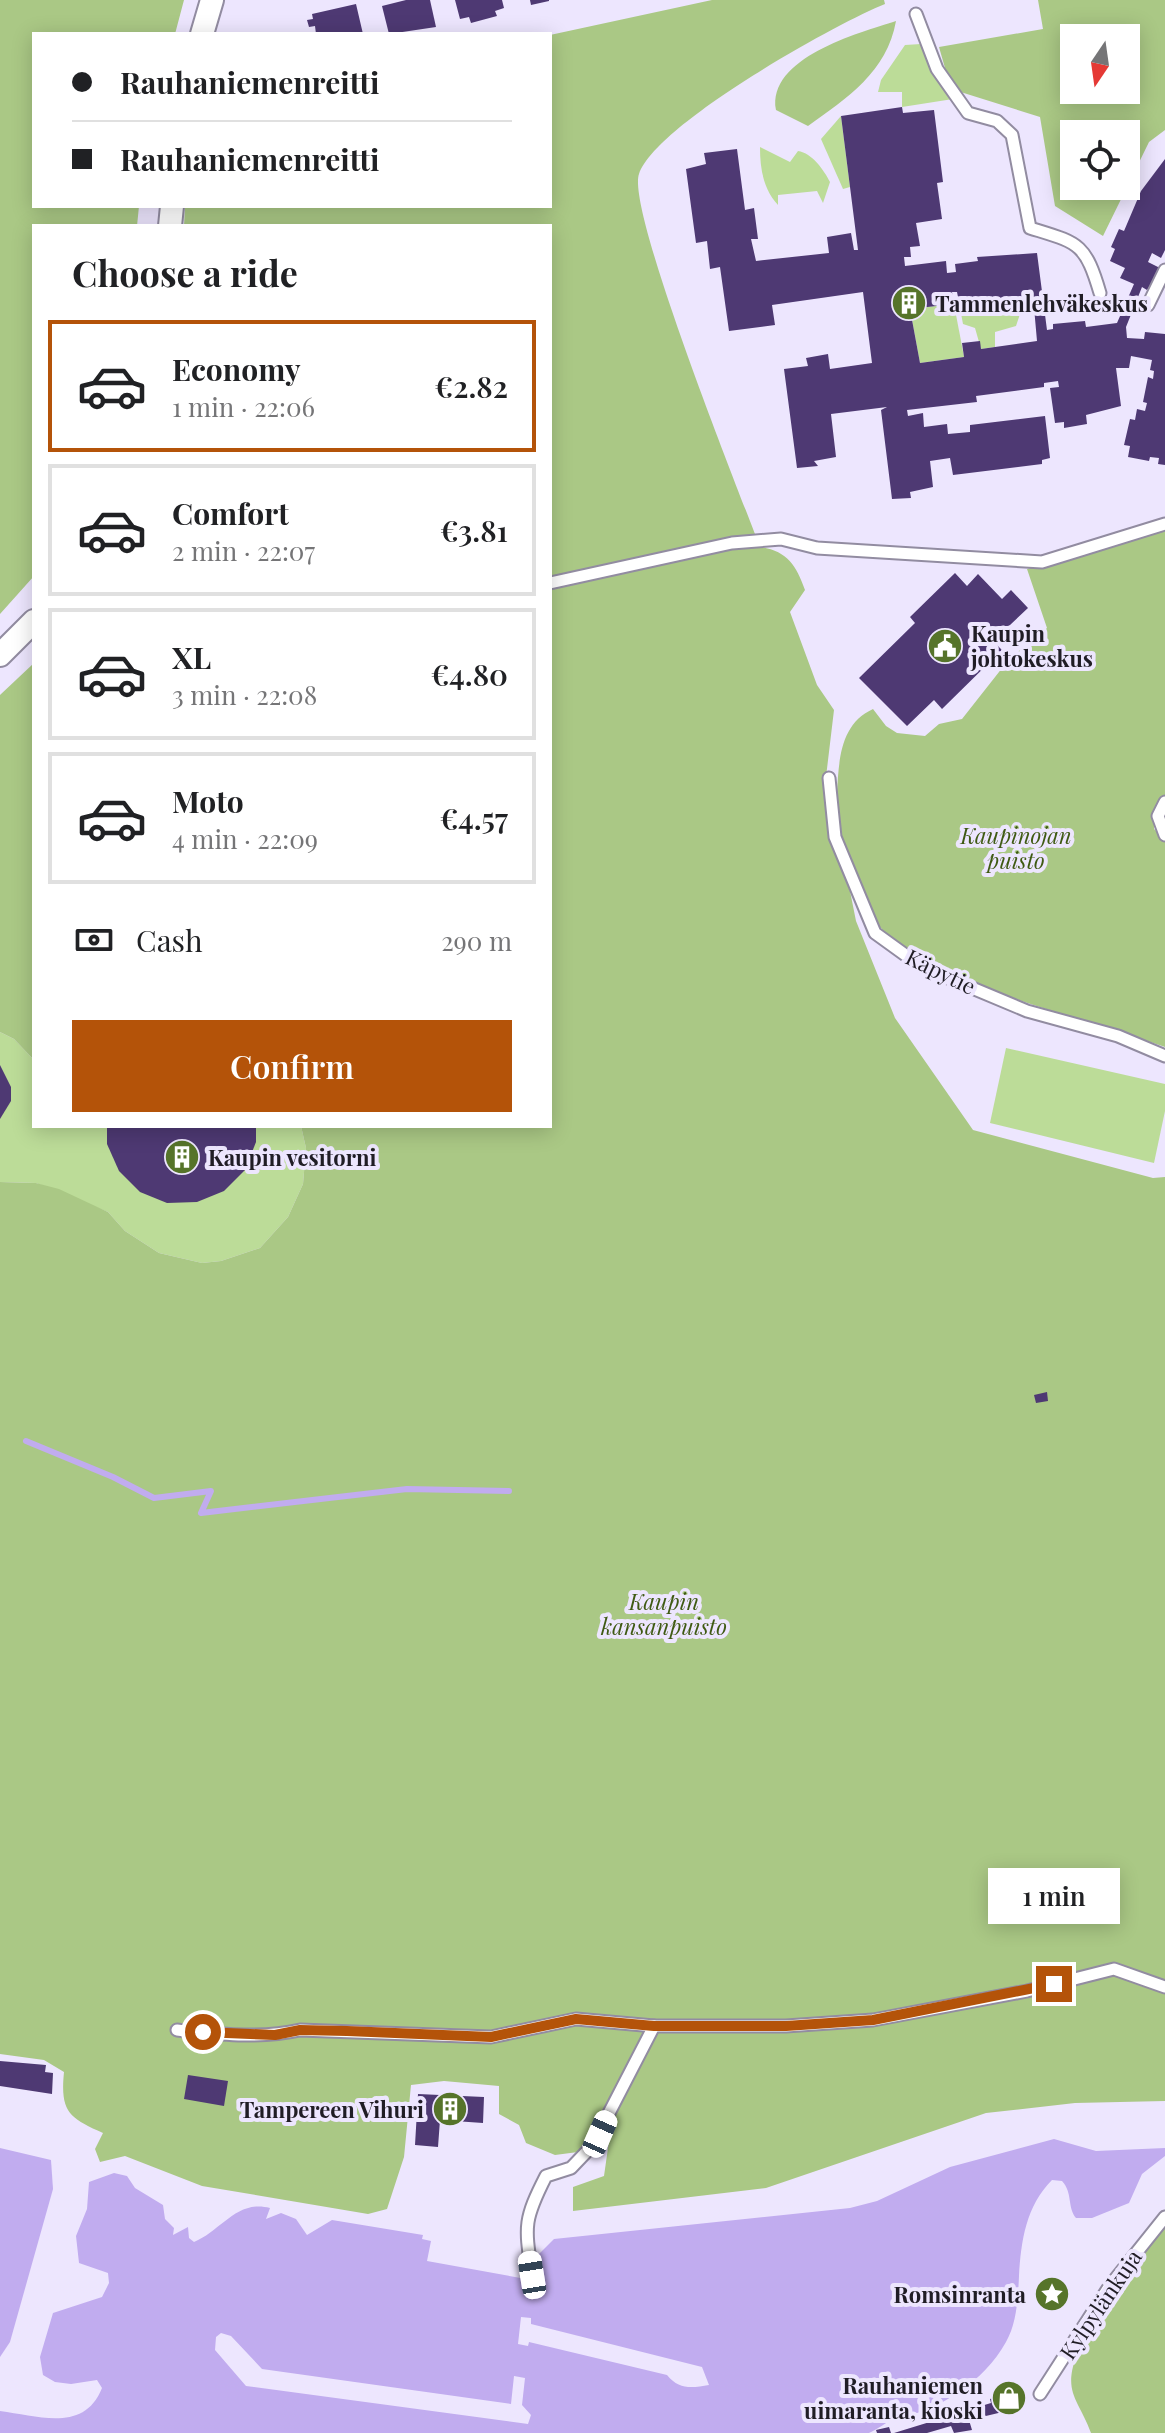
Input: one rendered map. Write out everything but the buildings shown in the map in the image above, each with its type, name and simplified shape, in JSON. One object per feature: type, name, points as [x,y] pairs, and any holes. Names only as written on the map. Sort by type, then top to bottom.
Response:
[{"type":"street","points":[[203,32],[212,0]]},
{"type":"street","points":[[0,655],[32,623]]},
{"type":"lane","points":[[916,14],[937,69],[968,113],[997,121],[1012,135],[1030,228],[1076,242],[1091,263],[1100,293]]},
{"type":"lane","points":[[1148,305],[1165,270]]},
{"type":"lane","points":[[552,583],[732,543],[781,539],[817,548],[1042,562],[1165,524]]},
{"type":"lane","name":"Käpytie","points":[[829,778],[835,837],[875,933],[922,967],[1027,1011],[1118,1036],[1165,1056]]},
{"type":"lane","points":[[1165,802],[1158,816],[1165,835]]},
{"type":"lane","points":[[177,2030],[228,2035],[275,2035],[300,2030],[491,2037],[576,2019],[654,2026],[786,2026],[873,2020],[1027,1991],[1114,1969],[1165,1987]]},
{"type":"lane","points":[[532,2275],[525,2227],[527,2214],[546,2176],[571,2168],[592,2146],[654,2026]]},
{"type":"lane","name":"Kylpylänkuja","points":[[1040,2394],[1109,2287],[1165,2217]]},
{"type":"green space","points":[[0,0],[184,0],[176,32],[32,32],[32,208],[139,208],[137,224],[32,224],[32,578],[0,614]]},
{"type":"green space","name":"Kaupin kansanpuisto","points":[[712,0],[884,0],[885,4],[827,32],[749,78],[677,129],[652,153],[639,174],[640,198],[666,294],[760,547],[784,556],[798,573],[805,590],[790,612],[817,685],[834,710],[826,777],[830,840],[850,891],[856,921],[895,1018],[973,1130],[1153,1178],[1165,1177],[1165,2101],[1075,2103],[986,2113],[766,2188],[573,2211],[573,2187],[604,2176],[611,2127],[593,2128],[578,2152],[555,2155],[526,2143],[519,2125],[499,2114],[499,2086],[444,2081],[411,2085],[404,2157],[387,2209],[368,2214],[202,2186],[125,2156],[100,2162],[95,2149],[103,2133],[82,2123],[69,2112],[64,2096],[64,2072],[44,2060],[0,2054],[0,1182],[36,1183],[59,1189],[108,1212],[125,1231],[159,1253],[202,1263],[221,1261],[260,1248],[288,1217],[303,1184],[306,1148],[301,1128],[552,1128],[552,224],[184,224],[185,208],[552,208],[552,35]]},
{"type":"green space","points":[[1038,0],[1165,0],[1165,130],[1149,142],[1140,160],[1140,120],[1060,120],[1060,200],[1121,200],[1103,236],[1055,206],[1040,117],[951,89],[939,47],[1043,29]]},
{"type":"green space","points":[[896,21],[884,55],[863,82],[837,105],[808,126],[776,110],[777,92],[786,76],[800,62],[839,41]]},
{"type":"green space","points":[[921,44],[953,99],[902,107],[902,92],[878,92],[881,80],[905,45]]},
{"type":"green space","points":[[841,116],[850,187],[843,189],[821,139]]},
{"type":"green space","points":[[760,147],[790,162],[798,151],[813,159],[830,182],[823,203],[817,191],[778,195],[778,205],[763,178]]},
{"type":"green space","points":[[1033,296],[1034,308],[1020,314],[1016,326],[995,332],[995,347],[981,349],[975,328],[963,324],[960,308],[967,305]]},
{"type":"green space","points":[[954,304],[964,357],[920,363],[910,309]]},
{"type":"green space","name":"Kaupinojan puisto","points":[[1165,528],[1165,800],[1155,806],[1154,829],[1165,839],[1165,1047],[984,987],[894,940],[878,925],[859,890],[844,848],[837,792],[843,744],[862,716],[873,709],[886,726],[897,733],[925,736],[939,724],[962,719],[1010,658],[1047,628],[1027,569]]},
{"type":"green space","points":[[32,665],[32,1058],[14,1039],[0,1032],[0,695]]},
{"type":"green space","points":[[0,1032],[14,1039],[32,1058],[32,1128],[301,1128],[306,1148],[303,1184],[288,1217],[260,1248],[221,1261],[202,1263],[159,1253],[125,1231],[108,1212],[36,1183],[0,1182]]},
{"type":"green space","points":[[1006,1048],[1165,1084],[1165,1111],[1154,1163],[990,1123]]},
{"type":"green space","points":[[1165,2222],[1165,2433],[1091,2433],[1072,2388],[1072,2369],[1076,2357]]},
{"type":"shaded area","points":[[1054,2139],[1096,2151],[1165,2148],[1165,2156],[1142,2174],[1129,2203],[1092,2218],[1076,2218],[1062,2181],[1052,2180],[1036,2201],[1026,2225],[1015,2318],[1010,2335],[997,2356],[973,2382],[943,2402],[892,2420],[869,2433],[0,2433],[0,2411],[45,2418],[72,2416],[94,2402],[102,2388],[97,2380],[71,2384],[55,2382],[43,2375],[40,2357],[53,2313],[102,2297],[109,2283],[108,2273],[79,2263],[76,2236],[87,2209],[89,2182],[114,2173],[127,2176],[135,2188],[163,2205],[165,2219],[174,2228],[173,2235],[188,2227],[189,2238],[194,2242],[239,2212],[258,2206],[270,2208],[266,2219],[281,2213],[296,2219],[307,2235],[332,2220],[423,2235],[422,2239],[431,2241],[427,2261],[526,2279],[525,2284],[533,2285],[538,2255],[554,2239],[850,2208],[877,2201],[950,2167]],"holes":[[[521,2317],[531,2318],[531,2324],[702,2367],[709,2385],[686,2387],[667,2375],[529,2342],[528,2346],[518,2344]],[[221,2333],[231,2336],[262,2369],[511,2404],[514,2376],[525,2378],[522,2405],[531,2415],[528,2424],[246,2386],[215,2350],[216,2337]]]},
{"type":"shaded area","points":[[0,2148],[51,2160],[53,2189],[10,2342],[0,2357]]},
{"type":"waterway","points":[[26,1441],[113,1477],[154,1498],[211,1491],[201,1513],[407,1489],[509,1491]]},
{"type":"place","name":"Tammenlehväkeskus","points":[[909,303]]},
{"type":"place","name":"Kaupin johtokeskus","points":[[945,646]]},
{"type":"place","name":"Kaupin vesitorni","points":[[182,1157]]},
{"type":"place","name":"Tampereen Vihuri","points":[[450,2109]]},
{"type":"place","name":"Romsinranta","points":[[1052,2294]]},
{"type":"place","name":"Rauhaniemen uimaranta, kioski","points":[[1009,2398]]},
{"type":"route","points":[[203,2032],[275,2035],[300,2030],[491,2037],[576,2019],[654,2026],[786,2026],[873,2020],[1054,1984]]}]
